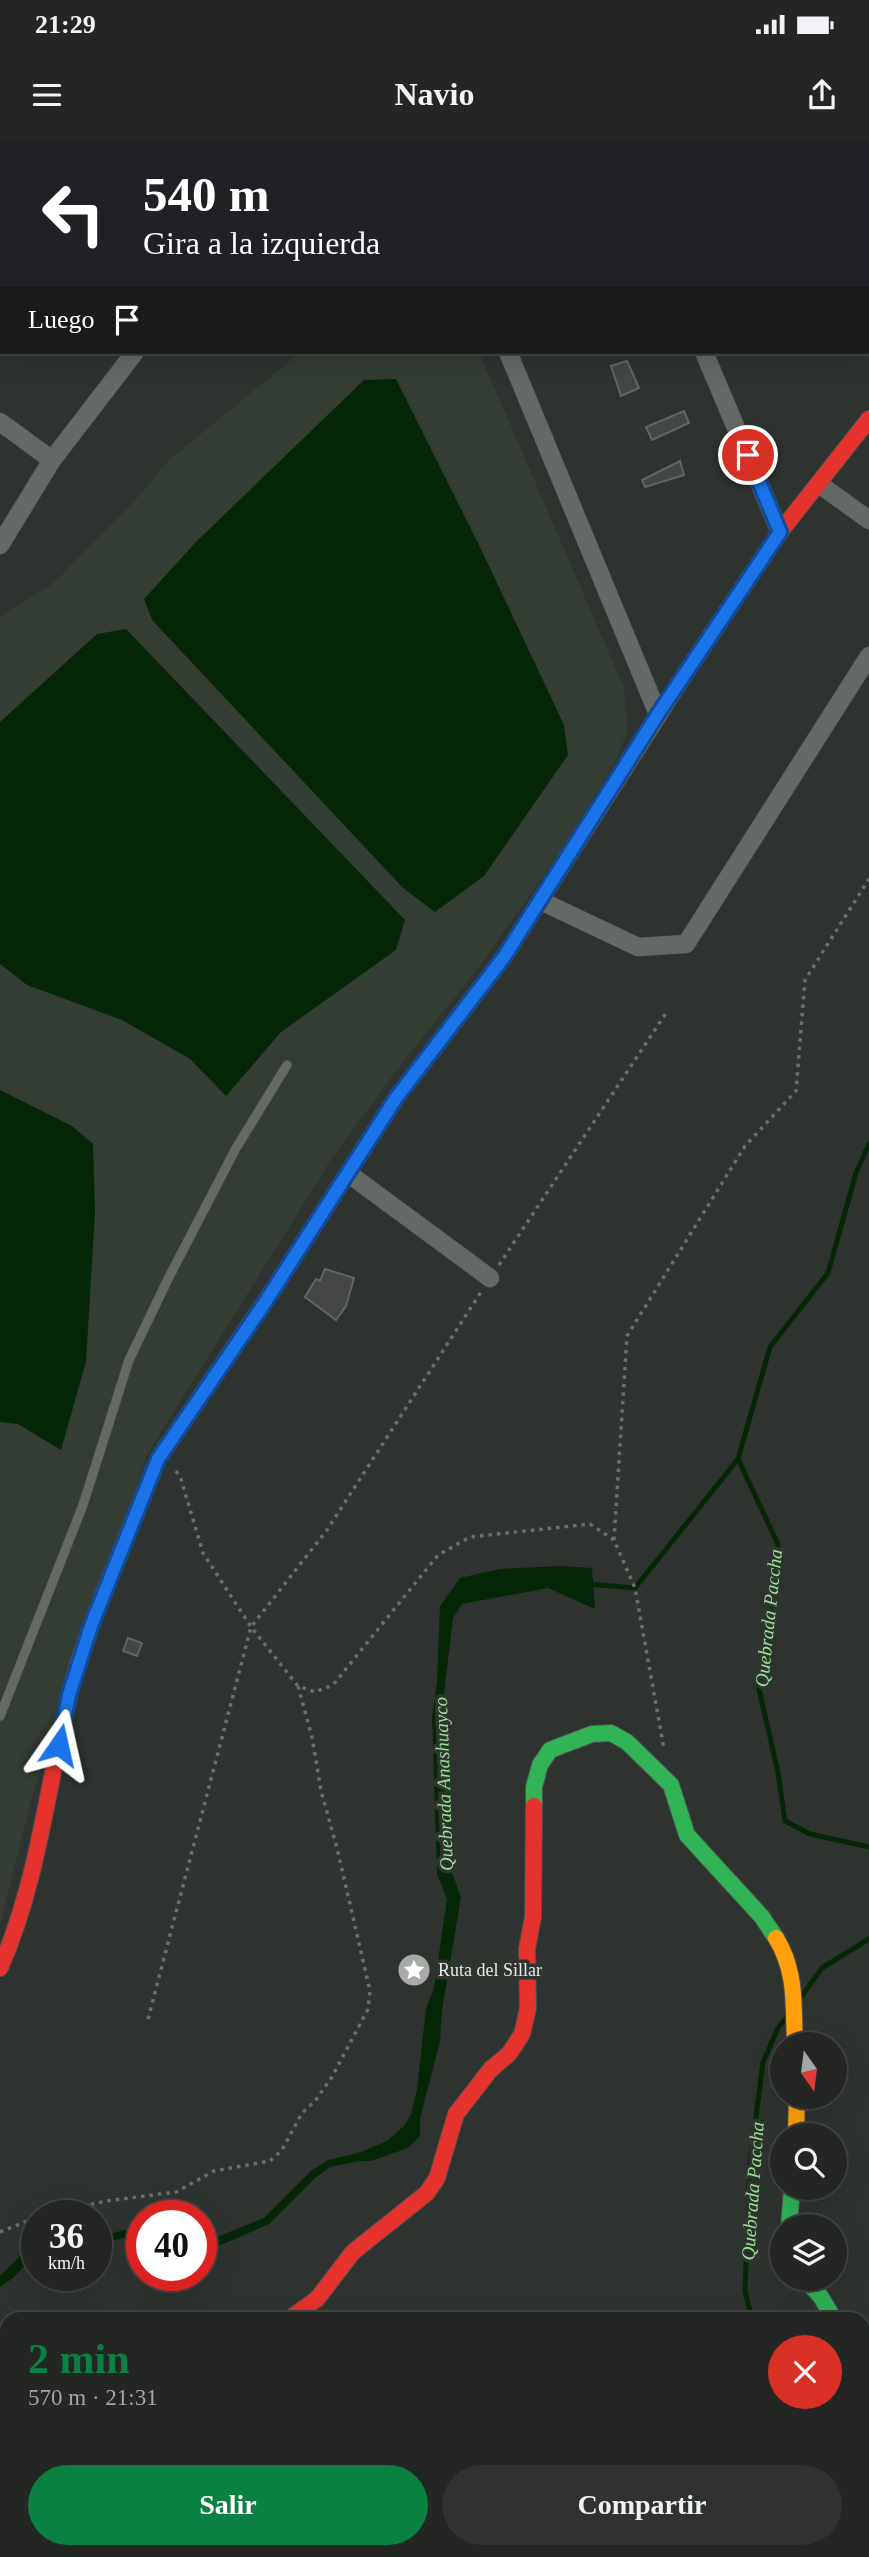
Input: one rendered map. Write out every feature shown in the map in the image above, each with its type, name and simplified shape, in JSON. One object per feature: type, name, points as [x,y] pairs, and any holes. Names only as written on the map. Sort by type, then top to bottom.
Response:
[{"type":"street","points":[[0,545],[52,460],[133,354]]},
{"type":"street","points":[[509,354],[658,714]]},
{"type":"street","points":[[705,354],[780,532]]},
{"type":"street","points":[[0,1968],[12,1941],[30,1885],[69,1695],[91,1626],[158,1459],[349,1174],[396,1098],[504,957],[658,714],[780,532],[869,419]]},
{"type":"street","points":[[0,422],[52,460]]},
{"type":"street","points":[[819,484],[869,520]]},
{"type":"street","points":[[541,901],[638,947],[686,944],[869,656]]},
{"type":"street","points":[[349,1174],[490,1279]]},
{"type":"street","points":[[299,2312],[317,2299],[354,2252],[427,2193],[437,2179],[456,2114],[491,2069],[509,2054],[522,2034],[528,2008],[527,1949],[533,1917],[534,1787],[540,1765],[550,1750],[592,1734],[611,1732],[627,1742],[671,1785],[687,1835],[762,1917],[783,1950],[792,1975],[794,2032]]},
{"type":"street","points":[[816,2291],[830,2312]]},
{"type":"lane","points":[[0,1716],[83,1505],[129,1360],[235,1150],[288,1065]]},
{"type":"path","points":[[671,1785],[635,1588],[614,1541],[627,1336],[745,1146],[796,1091],[805,980],[869,878]]},
{"type":"path","points":[[148,2019],[251,1627],[327,1530],[666,1013]]},
{"type":"path","points":[[112,2200],[176,2192],[214,2171],[270,2161],[282,2150],[302,2113],[315,2101],[332,2077],[368,2009],[370,1991],[360,1958],[337,1848],[321,1791],[312,1737],[298,1686],[251,1627],[203,1553],[181,1479],[172,1464],[158,1459]]},
{"type":"path","points":[[298,1686],[315,1692],[333,1685],[438,1555],[470,1537],[590,1524],[614,1541]]},
{"type":"path","points":[[0,2232],[21,2223]]},
{"type":"shaded area","points":[[299,354],[480,354],[624,688],[627,731],[616,761],[559,854],[475,972],[402,1063],[332,1158],[148,1453],[34,1789],[0,1925],[0,617],[55,582],[137,498],[169,460]]},
{"type":"water","points":[[396,379],[480,547],[564,725],[568,755],[484,876],[435,912],[403,888],[152,620],[144,599],[197,541],[364,380]]},
{"type":"water","points":[[126,629],[405,920],[396,950],[281,1032],[226,1096],[190,1059],[122,1020],[27,985],[0,964],[0,722],[97,634]]},
{"type":"water","points":[[0,1090],[72,1126],[93,1144],[95,1212],[86,1362],[61,1450],[18,1424],[0,1422]]},
{"type":"water","points":[[560,1566],[592,1568],[595,1609],[548,1588],[462,1604],[453,1618],[441,1719],[450,1868],[461,1897],[442,2010],[440,2041],[420,2119],[420,2136],[408,2148],[371,2161],[330,2167],[315,2178],[269,2224],[217,2247],[217,2237],[264,2218],[311,2171],[328,2160],[358,2153],[387,2141],[405,2125],[411,2114],[417,2089],[426,2008],[434,1988],[447,1899],[437,1874],[432,1717],[437,1682],[440,1606],[460,1578],[499,1569]]},
{"type":"water","points":[[126,2230],[126,2238],[112,2241],[112,2233]]},
{"type":"water","points":[[21,2255],[21,2269],[0,2287],[0,2276]]},
{"type":"building","points":[[627,361],[639,388],[621,396],[611,366]]},
{"type":"building","points":[[684,411],[689,423],[652,440],[646,427]]},
{"type":"building","points":[[680,461],[684,475],[645,487],[642,480]]},
{"type":"building","points":[[325,1269],[354,1278],[346,1306],[336,1320],[305,1297],[316,1279],[320,1281]]},
{"type":"building","points":[[128,1638],[142,1643],[137,1656],[123,1651]]},
{"type":"waterway","name":"Quebrada Anashuayco","points":[[589,1584],[635,1588],[738,1459],[770,1347],[828,1273],[856,1173],[869,1144]]},
{"type":"waterway","name":"Quebrada Paccha","points":[[738,1459],[778,1544],[774,1602],[763,1643],[759,1689],[778,1772],[785,1821],[810,1834],[869,1847]]},
{"type":"waterway","name":"Quebrada Paccha","points":[[802,1996],[822,1968],[869,1939]]},
{"type":"waterway","name":"Quebrada Paccha","points":[[750,2312],[745,2291],[750,2163],[763,2062],[778,2028],[786,2018]]},
{"type":"traffic: fast","points":[[534,1806],[534,1787],[540,1765],[550,1750],[592,1734],[611,1733],[627,1742],[671,1785],[687,1835],[762,1917],[776,1938]]},
{"type":"traffic: fast","points":[[790,2214],[791,2200]]},
{"type":"traffic: fast","points":[[816,2291],[830,2312]]},
{"type":"traffic: slow","points":[[423,1063],[504,957],[685,674]]},
{"type":"traffic: slow","points":[[103,1595],[158,1459],[273,1290]]},
{"type":"traffic: slow","points":[[776,1938],[791,1976],[795,2032]]},
{"type":"traffic: slow","points":[[796,2123],[797,2109]]},
{"type":"traffic: jam","points":[[685,674],[780,532],[869,419]]},
{"type":"traffic: jam","points":[[273,1290],[396,1098],[423,1063]]},
{"type":"traffic: jam","points":[[0,1968],[24,1902],[33,1868],[72,1684],[103,1595]]},
{"type":"traffic: jam","points":[[299,2312],[317,2299],[353,2252],[427,2193],[437,2178],[456,2114],[491,2069],[509,2054],[522,2034],[528,2008],[527,1949],[533,1917],[534,1806]]},
{"type":"place","name":"Ruta del Sillar","points":[[414,1970]]},
{"type":"route","points":[[59,1745],[69,1695],[91,1626],[158,1459],[264,1304],[396,1098],[504,957],[658,714],[780,532],[748,455]]}]
